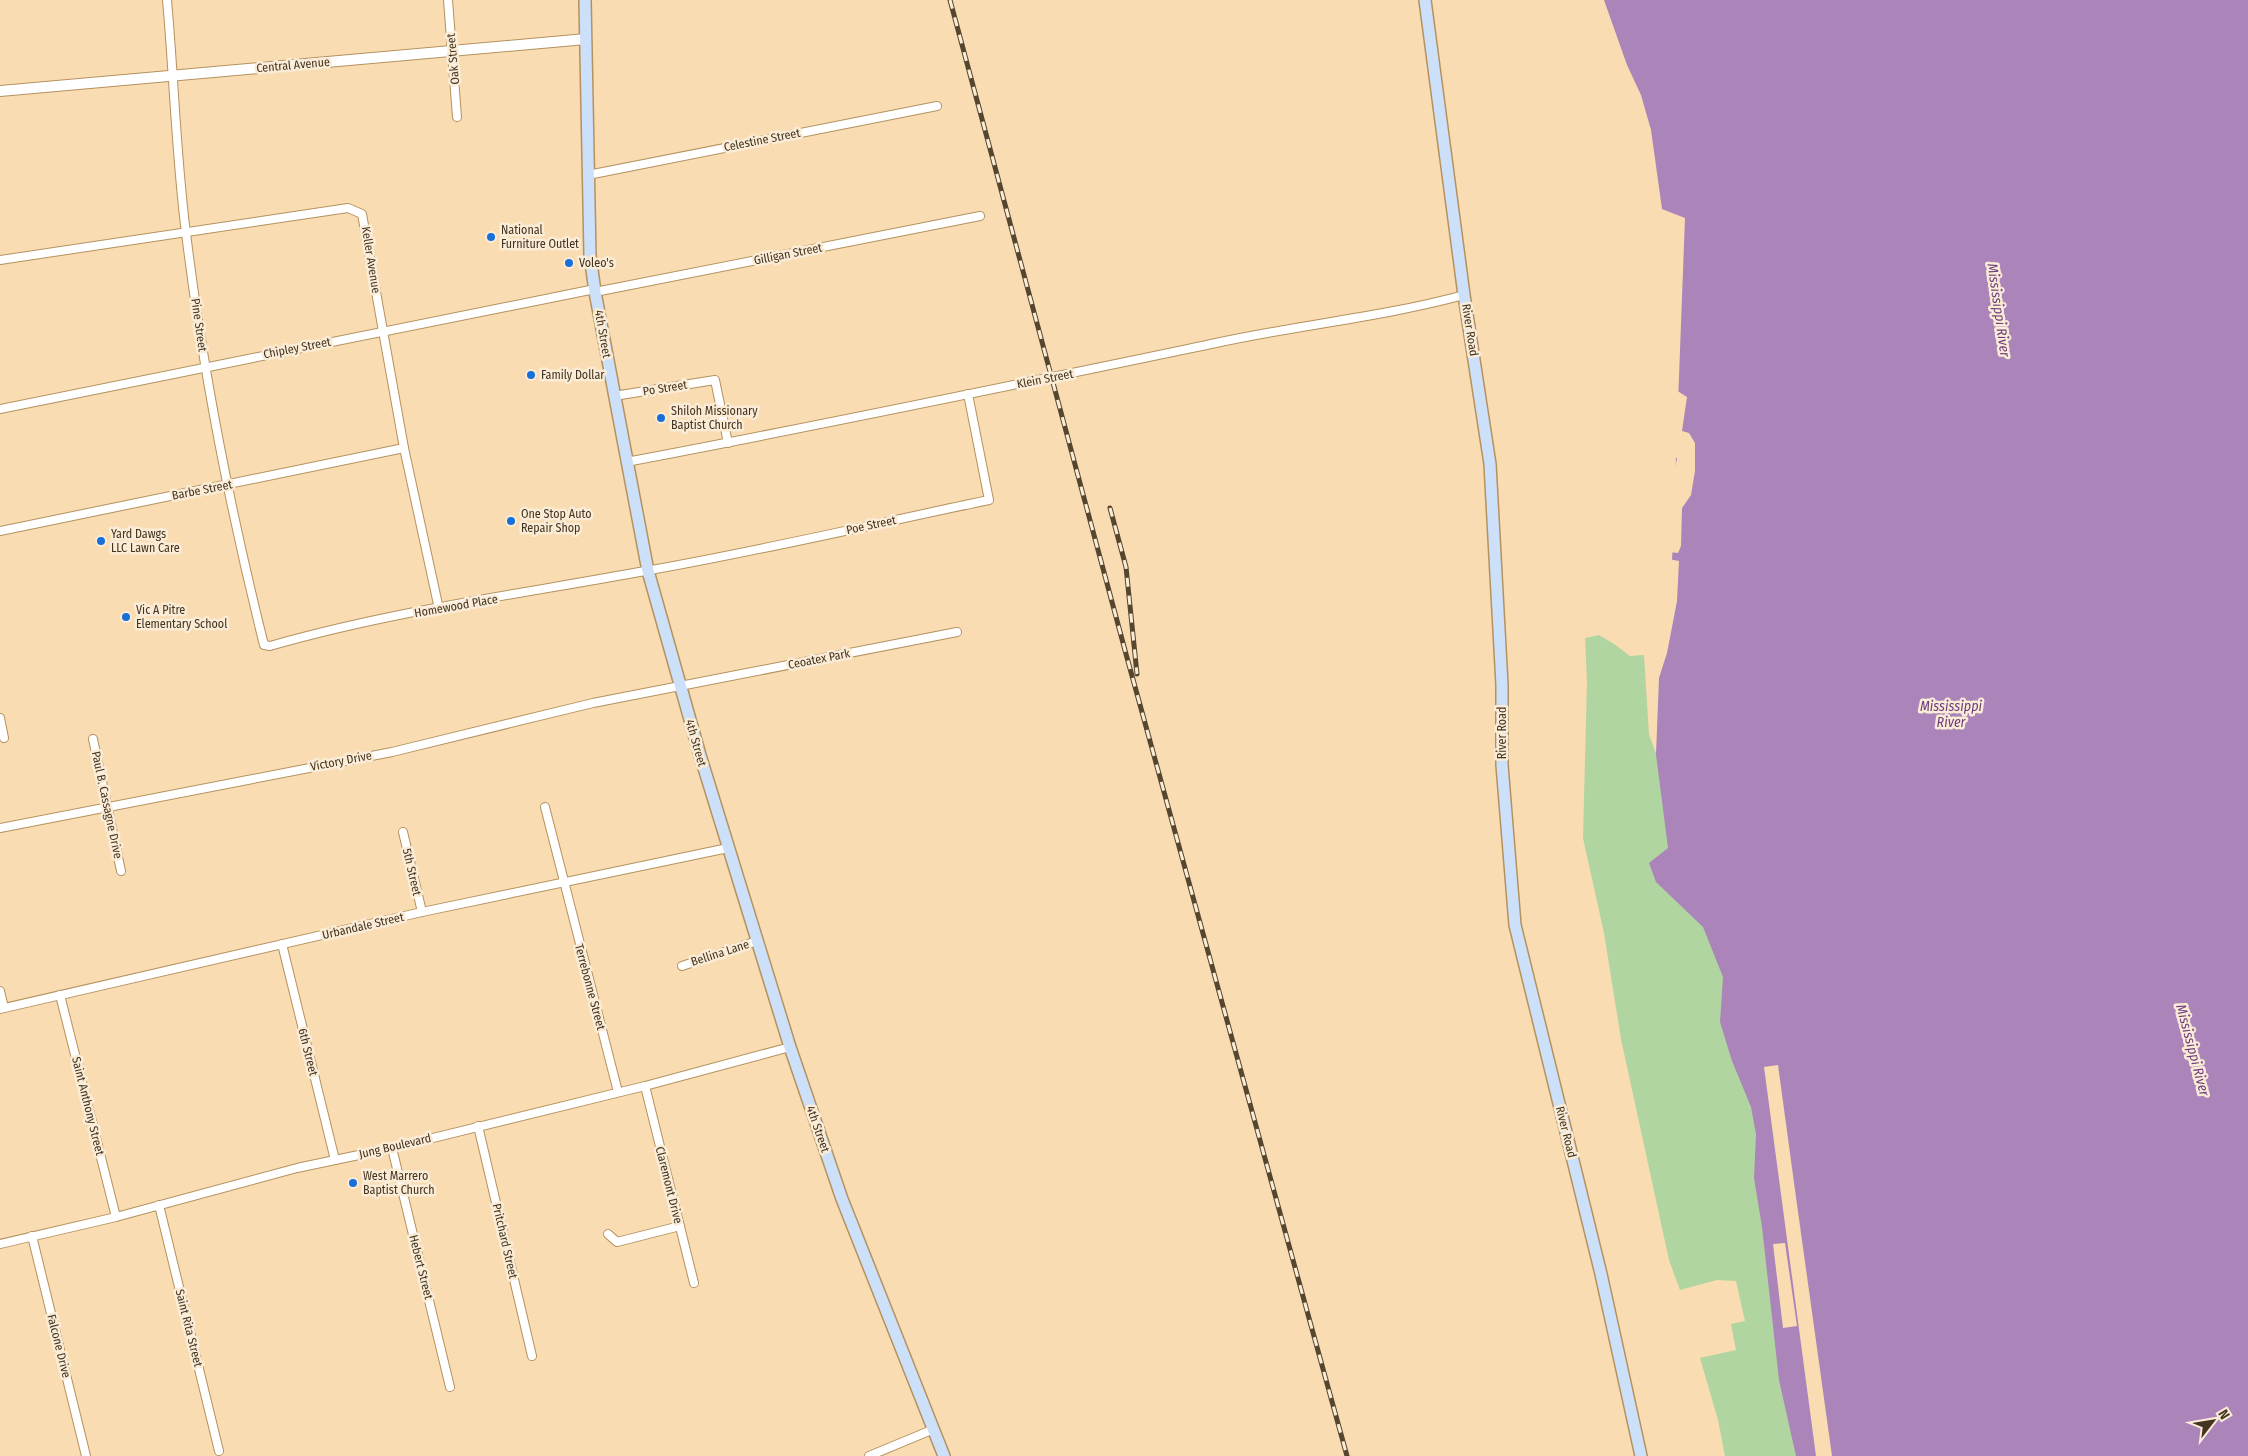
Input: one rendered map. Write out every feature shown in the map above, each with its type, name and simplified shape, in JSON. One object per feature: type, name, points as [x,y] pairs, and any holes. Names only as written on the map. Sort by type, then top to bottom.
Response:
[{"type":"main road","name":"4th Street","points":[[584,0],[590,256],[626,462],[648,571],[728,848],[790,1047],[842,1199],[944,1456]]},
{"type":"main road","name":"River Road","points":[[1425,0],[1464,295],[1490,464],[1494,510],[1502,685],[1502,765],[1515,925],[1601,1274],[1641,1456]]},
{"type":"street","name":"Pine Street","points":[[167,0],[185,232],[204,367],[241,553],[264,645]]},
{"type":"street","name":"Oak Street","points":[[448,0],[457,117]]},
{"type":"street","name":"Central Avenue","points":[[0,91],[586,39]]},
{"type":"street","name":"Celestine Street","points":[[588,175],[937,106]]},
{"type":"street","name":"Keller Avenue","points":[[0,260],[348,208],[362,214],[365,222],[382,332],[404,448],[439,608]]},
{"type":"street","name":"Gilligan Street","points":[[595,291],[980,216]]},
{"type":"street","name":"Chipley Street","points":[[0,409],[204,367],[595,291]]},
{"type":"street","name":"Klein Street","points":[[626,462],[728,443],[1219,342],[1427,305],[1464,295]]},
{"type":"street","name":"Po Street","points":[[614,396],[715,380],[728,443]]},
{"type":"street","name":"Poe Street","points":[[648,571],[989,500],[968,394]]},
{"type":"street","name":"Barbe Street","points":[[0,531],[404,448]]},
{"type":"street","name":"Homewood Place","points":[[264,645],[270,646],[318,632],[439,608],[648,571]]},
{"type":"street","name":"Ceoatex Park","points":[[680,686],[958,632]]},
{"type":"street","name":"Victory Drive","points":[[0,828],[392,752],[593,703],[680,686]]},
{"type":"street","points":[[0,718],[4,738]]},
{"type":"street","name":"Paul B. Cassagne Drive","points":[[93,740],[121,871]]},
{"type":"street","name":"Terrebonne Street","points":[[545,807],[562,882],[618,1092]]},
{"type":"street","name":"5th Street","points":[[403,832],[422,912]]},
{"type":"street","name":"Urbandale Street","points":[[2,1008],[422,912],[728,848]]},
{"type":"street","name":"Bellina Lane","points":[[682,966],[757,941]]},
{"type":"street","name":"6th Street","points":[[282,944],[334,1160]]},
{"type":"street","points":[[0,991],[2,1008]]},
{"type":"street","name":"Saint Anthony Street","points":[[60,995],[116,1217]]},
{"type":"street","name":"Jung Boulevard","points":[[0,1244],[116,1217],[297,1168],[392,1148],[645,1086],[790,1047]]},
{"type":"street","name":"Claremont Drive","points":[[645,1086],[694,1283]]},
{"type":"street","name":"Pritchard Street","points":[[478,1126],[532,1356]]},
{"type":"street","name":"Hebert Street","points":[[392,1148],[450,1386]]},
{"type":"street","name":"Saint Rita Street","points":[[159,1205],[219,1451]]},
{"type":"street","points":[[608,1234],[617,1242],[680,1226]]},
{"type":"street","name":"Falcone Drive","points":[[32,1236],[86,1456]]},
{"type":"street","points":[[869,1456],[934,1430]]},
{"type":"green space","points":[[1599,635],[1630,656],[1644,655],[1649,735],[1722,910],[1810,1456],[1725,1456],[1718,1420],[1700,1358],[1736,1350],[1731,1324],[1745,1321],[1736,1281],[1717,1280],[1680,1290],[1669,1260],[1621,1039],[1604,933],[1583,838],[1587,681],[1585,638]]},
{"type":"water","name":"Mississippi River","points":[[1604,0],[2248,0],[2248,1456],[1796,1456],[1779,1380],[1762,1227],[1754,1178],[1756,1134],[1751,1107],[1732,1061],[1720,1022],[1723,977],[1703,927],[1656,882],[1649,863],[1668,848],[1649,700],[1670,615],[1685,218],[1662,209],[1651,130],[1641,95],[1627,65]]},
{"type":"pier","points":[[1676,390],[1687,397],[1682,431],[1689,433],[1695,443],[1695,471],[1691,495],[1682,508],[1681,546],[1678,553],[1668,552],[1671,483],[1677,459],[1673,452]]},
{"type":"pier","points":[[1668,559],[1679,561],[1677,601],[1667,653],[1659,678],[1656,754],[1652,742],[1647,697],[1655,649],[1667,615]]},
{"type":"pier","points":[[1778,1065],[1832,1456],[1816,1456],[1764,1067]]},
{"type":"pier","points":[[1785,1243],[1797,1326],[1783,1328],[1773,1244]]},
{"type":"railway","points":[[950,0],[1126,654],[1347,1456]]},
{"type":"railway","points":[[1110,508],[1126,567],[1137,674]]},
{"type":"place","name":"National Furniture Outlet","points":[[491,237]]},
{"type":"place","name":"Voleo's","points":[[569,263]]},
{"type":"place","name":"Family Dollar","points":[[531,375]]},
{"type":"place","name":"Shiloh Missionary Baptist Church","points":[[661,418]]},
{"type":"place","name":"One Stop Auto Repair Shop","points":[[511,521]]},
{"type":"place","name":"Yard Dawgs LLC Lawn Care","points":[[101,541]]},
{"type":"place","name":"Vic A Pitre Elementary School","points":[[126,617]]},
{"type":"place","name":"West Marrero Baptist Church","points":[[353,1183]]}]
